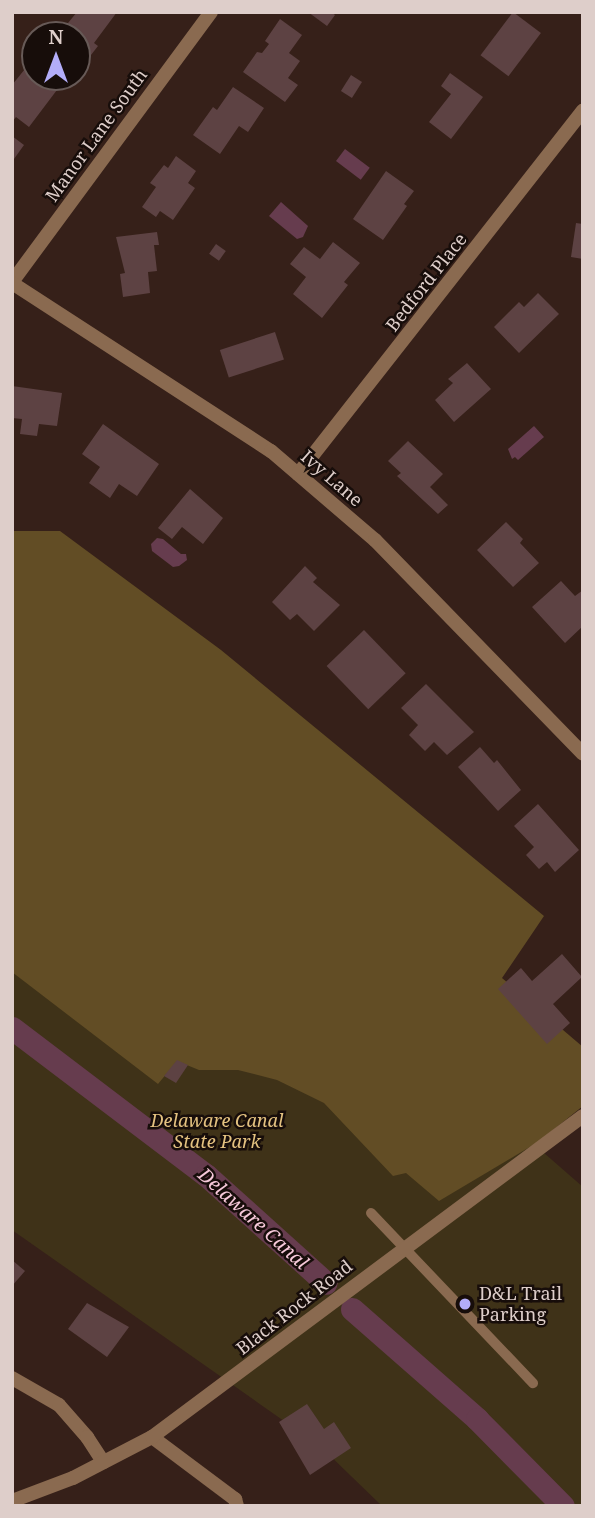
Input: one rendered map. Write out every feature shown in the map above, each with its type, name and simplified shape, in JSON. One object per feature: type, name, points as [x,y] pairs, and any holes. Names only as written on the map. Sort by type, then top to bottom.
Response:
[{"type":"street","name":"Manor Lane South","points":[[12,282],[211,12]]},
{"type":"street","name":"Bedford Place","points":[[298,474],[583,111]]},
{"type":"street","name":"Ivy Lane","points":[[12,282],[232,423],[298,474],[375,540],[583,754]]},
{"type":"street","name":"Black Rock Road","points":[[12,1501],[73,1478],[152,1437],[583,1116]]},
{"type":"street","points":[[12,1378],[59,1405],[87,1437],[103,1462]]},
{"type":"street","points":[[152,1437],[235,1499],[237,1506]]},
{"type":"lane","points":[[371,1213],[533,1383]]},
{"type":"green space","name":"Delaware Canal State Park","points":[[12,760],[322,959],[583,1187],[583,1506],[382,1506],[321,1447],[12,1230]]},
{"type":"shaded area","points":[[345,149],[370,168],[361,180],[336,161]]},
{"type":"shaded area","points":[[281,202],[308,226],[303,237],[297,239],[269,216]]},
{"type":"shaded area","points":[[534,426],[544,437],[518,460],[515,457],[512,459],[508,449]]},
{"type":"shaded area","points":[[12,531],[60,531],[221,650],[544,916],[502,978],[583,1047],[583,1106],[538,1142],[439,1201],[406,1173],[393,1176],[324,1103],[277,1080],[238,1070],[199,1070],[177,1061],[158,1084],[12,972]]},
{"type":"shaded area","points":[[157,538],[163,539],[181,554],[186,554],[187,560],[173,567],[152,551],[151,544]]},
{"type":"building","points":[[77,12],[117,12],[94,43],[98,46],[91,55],[91,21],[70,21]]},
{"type":"building","points":[[308,12],[331,12],[335,15],[327,26]]},
{"type":"building","points":[[513,12],[541,33],[508,76],[481,55]]},
{"type":"building","points":[[280,19],[302,35],[289,53],[300,61],[288,78],[298,85],[285,102],[243,72],[257,52],[262,53],[269,44],[265,41]]},
{"type":"building","points":[[450,73],[483,97],[451,139],[429,122],[451,94],[441,86]]},
{"type":"building","points":[[21,74],[21,91],[56,91],[29,127],[16,117],[12,122],[12,85]]},
{"type":"building","points":[[351,75],[362,82],[352,98],[341,91]]},
{"type":"building","points":[[233,87],[264,108],[248,132],[239,126],[220,154],[193,135],[213,107],[217,110]]},
{"type":"building","points":[[12,136],[24,145],[14,159],[12,157]]},
{"type":"building","points":[[176,156],[196,171],[188,183],[195,188],[173,220],[160,211],[156,217],[142,207],[156,187],[150,183],[164,165],[168,168]]},
{"type":"building","points":[[386,171],[414,191],[404,204],[407,206],[383,240],[353,219]]},
{"type":"building","points":[[576,223],[583,224],[583,259],[571,257]]},
{"type":"building","points":[[157,232],[159,245],[154,245],[157,271],[148,272],[150,293],[123,297],[120,274],[125,273],[116,237]]},
{"type":"building","points":[[333,242],[360,263],[344,282],[348,285],[322,318],[293,294],[306,277],[290,264],[304,247],[320,259]]},
{"type":"building","points":[[216,244],[226,251],[219,261],[209,254]]},
{"type":"building","points":[[538,293],[559,314],[519,353],[494,327],[519,302],[524,307]]},
{"type":"building","points":[[275,332],[284,360],[229,378],[220,350]]},
{"type":"building","points":[[467,363],[491,389],[454,422],[435,400],[453,383],[448,379]]},
{"type":"building","points":[[12,386],[62,393],[57,426],[39,424],[37,436],[20,434],[22,419],[12,418]]},
{"type":"building","points":[[103,424],[159,464],[137,496],[119,484],[110,498],[89,483],[100,467],[82,454]]},
{"type":"building","points":[[408,441],[443,474],[430,487],[448,505],[438,514],[397,476],[401,473],[388,461]]},
{"type":"building","points":[[190,489],[223,518],[203,544],[182,527],[172,539],[158,528]]},
{"type":"building","points":[[506,522],[523,539],[520,543],[539,563],[513,587],[477,550]]},
{"type":"building","points":[[305,566],[317,578],[313,582],[340,605],[314,631],[297,614],[290,620],[272,602]]},
{"type":"building","points":[[561,581],[575,596],[583,590],[583,626],[565,643],[532,607]]},
{"type":"building","points":[[364,630],[406,673],[368,709],[327,666]]},
{"type":"building","points":[[426,684],[474,732],[447,755],[434,742],[425,751],[409,735],[418,725],[401,708]]},
{"type":"building","points":[[480,747],[494,763],[497,760],[521,790],[498,811],[458,767]]},
{"type":"building","points":[[538,804],[579,850],[555,872],[547,862],[539,869],[526,855],[534,847],[514,826]]},
{"type":"building","points":[[562,954],[582,977],[553,1004],[570,1023],[547,1044],[498,989],[521,968],[532,981]]},
{"type":"building","points":[[177,1060],[188,1065],[176,1083],[164,1076]]},
{"type":"building","points":[[12,1260],[25,1271],[12,1286]]},
{"type":"building","points":[[87,1303],[129,1327],[107,1357],[68,1329]]},
{"type":"building","points":[[307,1404],[324,1429],[334,1422],[351,1448],[310,1475],[279,1422]]},
{"type":"waterway","name":"Delaware Canal","points":[[12,1028],[206,1175],[326,1283]]},
{"type":"waterway","name":"Delaware Canal","points":[[352,1309],[477,1419],[563,1506]]},
{"type":"place","name":"D&L Trail Parking","points":[[465,1304]]}]
